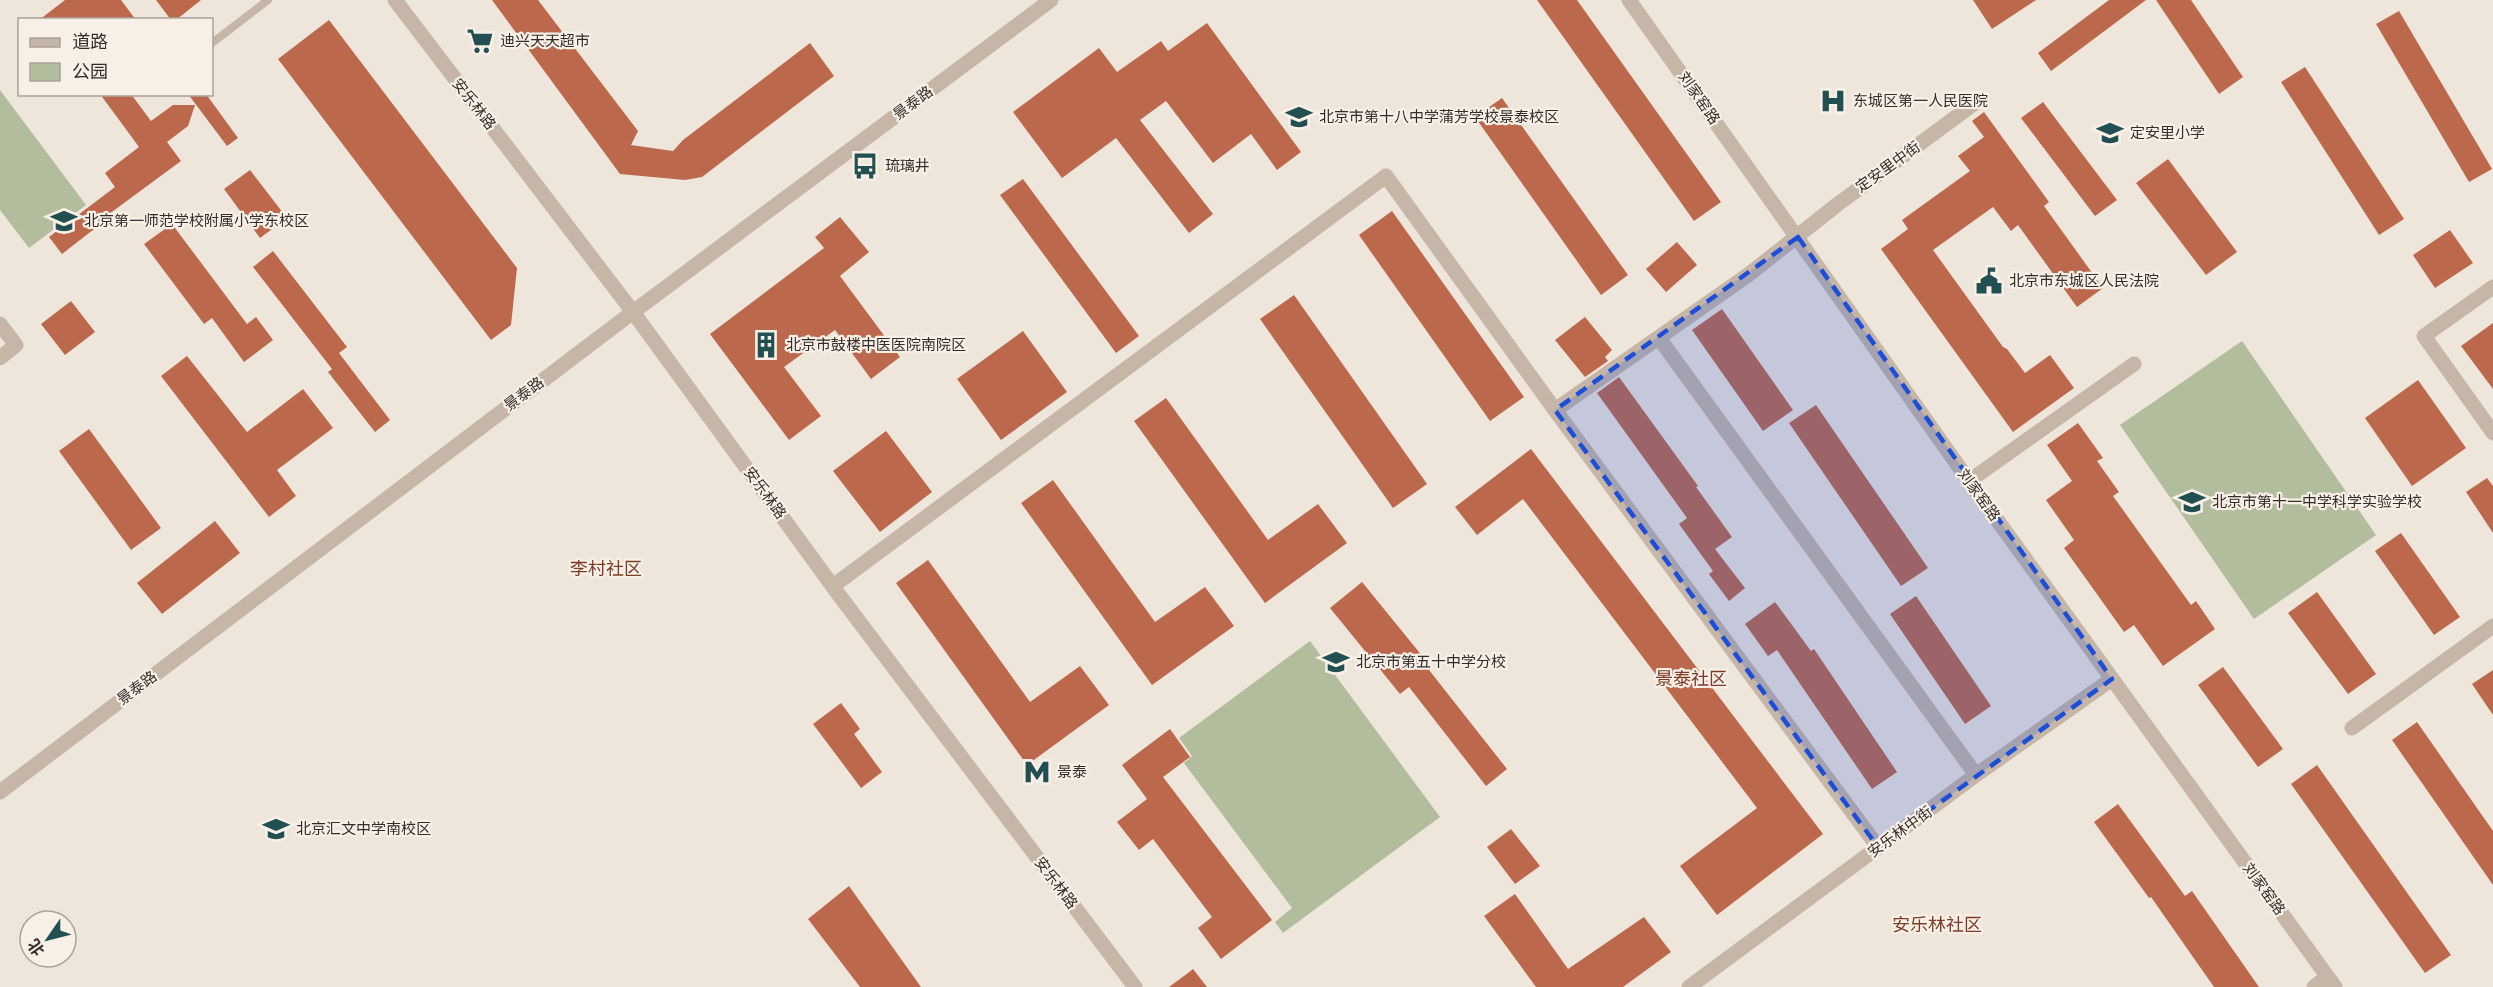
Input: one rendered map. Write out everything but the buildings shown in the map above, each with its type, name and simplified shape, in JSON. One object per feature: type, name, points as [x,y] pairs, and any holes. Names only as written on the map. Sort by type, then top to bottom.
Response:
[{"type":"street","name":"安乐林路","points":[[395,0],[633,312],[833,586],[1135,987]]},
{"type":"street","name":"景泰路","points":[[0,792],[633,312],[1051,0]]},
{"type":"street","name":"刘家窑路","points":[[1629,0],[1969,481],[2331,982]]},
{"type":"street","name":"定安里中街","points":[[1555,410],[1798,237],[1838,204],[1979,100]]},
{"type":"street","points":[[833,586],[1386,176],[1555,410],[1878,847]]},
{"type":"street","points":[[2493,287],[2424,336],[2493,433]]},
{"type":"street","points":[[0,324],[16,345],[0,358]]},
{"type":"street","points":[[1659,338],[1976,775]]},
{"type":"street","points":[[1969,481],[2134,364]]},
{"type":"street","points":[[2352,728],[2493,626]]},
{"type":"street","name":"安乐林中街","points":[[1689,987],[1976,775],[2112,679]]},
{"type":"street","points":[[2314,987],[2331,982]]},
{"type":"lane","points":[[213,42],[268,0]]},
{"type":"highlighted area","points":[[1798,237],[2112,679],[1878,847],[1555,410]]},
{"type":"green space","points":[[0,90],[86,205],[29,248],[0,210]]},
{"type":"green space","points":[[2242,341],[2376,535],[2254,619],[2120,425]]},
{"type":"green space","points":[[1310,641],[1440,817],[1283,933],[1275,922],[1292,908],[1184,763],[1192,756],[1179,738]]},
{"type":"place","name":"迪兴天天超市","points":[[480,41]]},
{"type":"place","name":"东城区第一人民医院","points":[[1833,101]]},
{"type":"place","name":"北京市第十八中学蒲芳学校景泰校区","points":[[1299,117]]},
{"type":"place","name":"定安里小学","points":[[2110,133]]},
{"type":"place","name":"琉璃井","points":[[865,166]]},
{"type":"place","name":"北京第一师范学校附属小学东校区","points":[[64,221]]},
{"type":"place","name":"北京市东城区人民法院","points":[[1989,281]]},
{"type":"place","name":"北京市鼓楼中医医院南院区","points":[[766,345]]},
{"type":"place","name":"北京市第十一中学科学实验学校","points":[[2192,502]]},
{"type":"place","name":"北京市第五十中学分校","points":[[1336,662]]},
{"type":"place","name":"景泰","points":[[1037,772]]},
{"type":"place","name":"北京汇文中学南校区","points":[[276,829]]},
{"type":"district","name":"李村社区","points":[[606,568]]},
{"type":"district","name":"景泰社区","points":[[1691,678]]},
{"type":"district","name":"安乐林社区","points":[[1937,924]]}]
